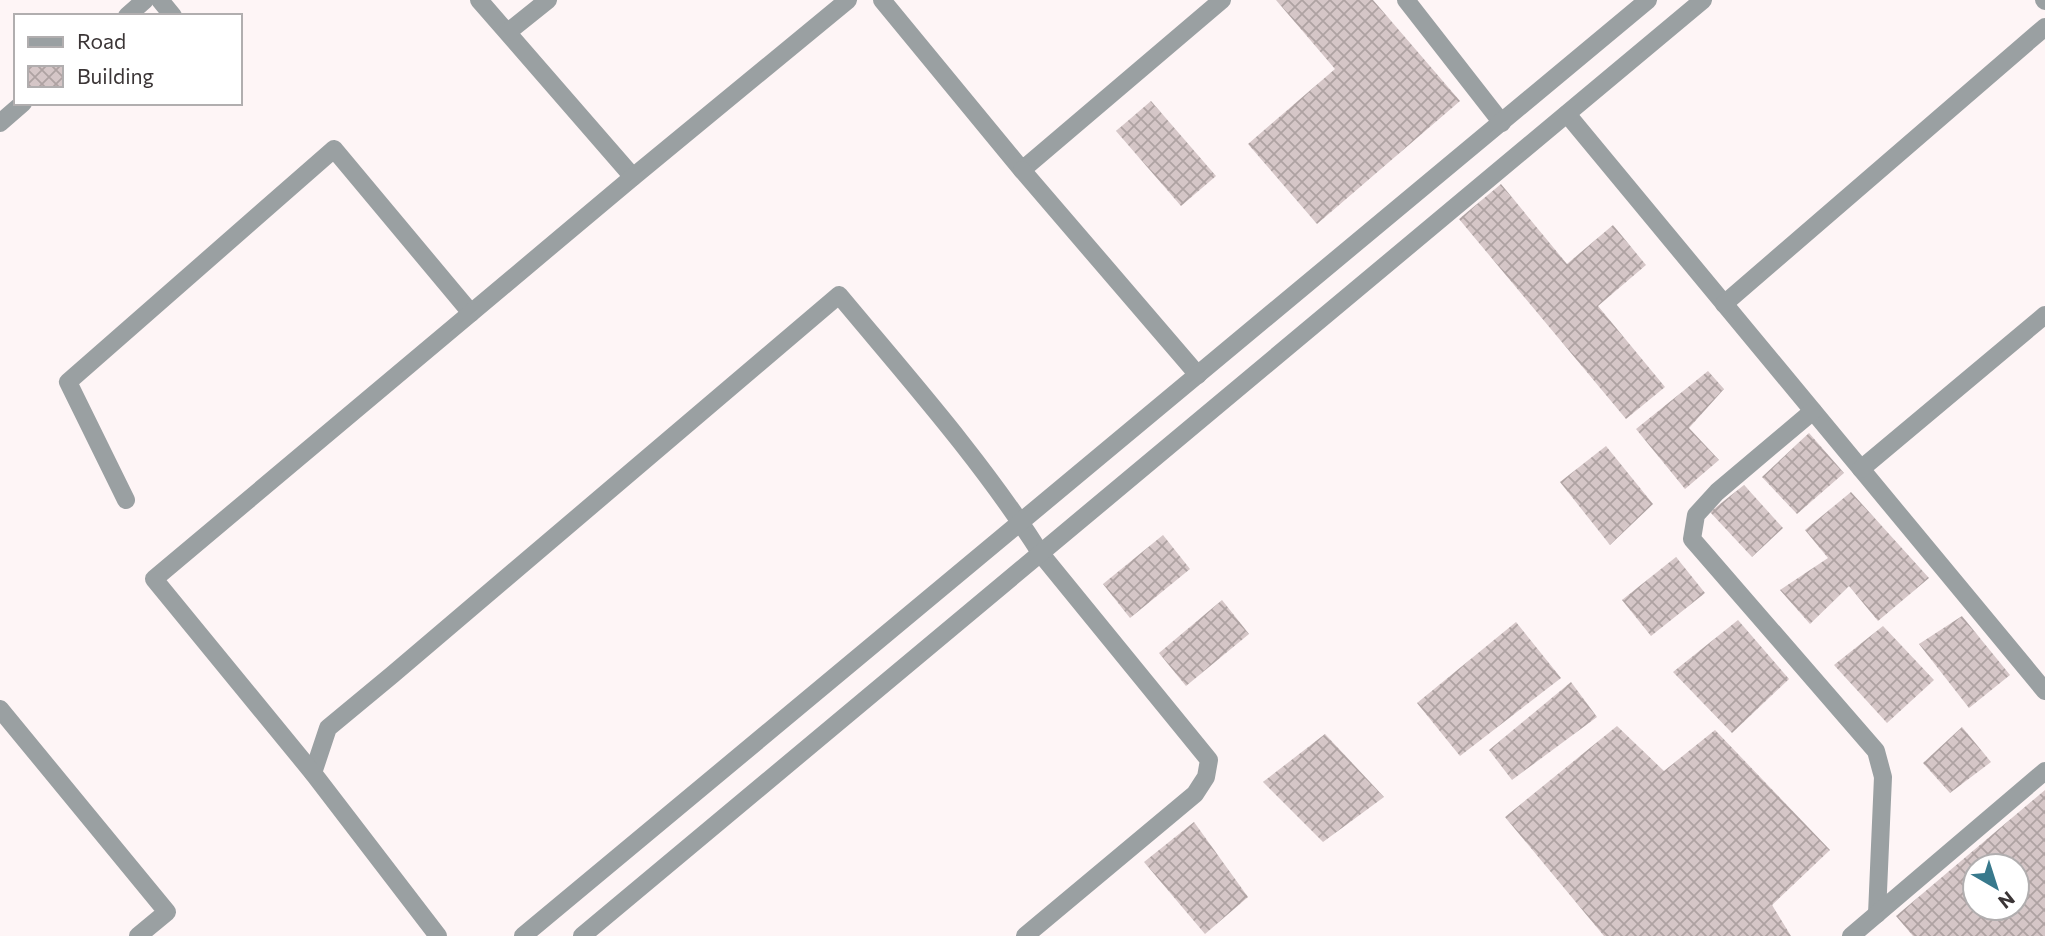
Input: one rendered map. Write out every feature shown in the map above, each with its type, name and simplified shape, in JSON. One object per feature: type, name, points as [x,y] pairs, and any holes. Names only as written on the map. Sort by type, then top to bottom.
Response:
[{"type":"street","points":[[129,14],[145,0]]},
{"type":"street","points":[[160,0],[171,14]]},
{"type":"street","points":[[479,0],[633,177]]},
{"type":"street","points":[[508,33],[548,0]]},
{"type":"street","points":[[438,936],[313,773],[154,579],[848,0]]},
{"type":"street","points":[[882,0],[1022,170],[1198,375]]},
{"type":"street","points":[[1022,170],[1223,0]]},
{"type":"street","points":[[1406,0],[1502,123]]},
{"type":"street","points":[[523,936],[1648,0]]},
{"type":"street","points":[[582,936],[601,930],[1041,554],[1703,0]]},
{"type":"street","points":[[1724,304],[2045,27]]},
{"type":"street","points":[[0,123],[21,105]]},
{"type":"street","points":[[1567,114],[2045,691]]},
{"type":"street","points":[[126,500],[68,382],[334,149],[471,313]]},
{"type":"street","points":[[313,773],[328,728],[839,295],[966,449],[1021,522],[1041,554],[1209,760],[1206,776],[1195,794],[1025,936]]},
{"type":"street","points":[[1861,469],[2044,318]]},
{"type":"street","points":[[1813,411],[1717,492],[1696,515],[1692,540],[1876,751],[1883,777],[1877,914]]},
{"type":"street","points":[[0,709],[167,912],[138,936]]},
{"type":"street","points":[[1852,936],[2045,771]]},
{"type":"building","points":[[1276,0],[1373,0],[1460,101],[1317,224],[1248,144],[1335,69]]},
{"type":"building","points":[[1151,101],[1216,176],[1181,206],[1116,131]]},
{"type":"building","points":[[1501,184],[1567,264],[1613,225],[1646,265],[1598,306],[1665,387],[1626,419],[1459,219]]},
{"type":"building","points":[[1708,371],[1724,389],[1689,428],[1719,460],[1685,489],[1636,429]]},
{"type":"building","points":[[1809,433],[1844,473],[1797,514],[1762,477]]},
{"type":"building","points":[[1606,446],[1653,504],[1610,545],[1560,482]]},
{"type":"building","points":[[1744,485],[1783,528],[1752,557],[1710,512]]},
{"type":"building","points":[[1851,492],[1929,578],[1878,621],[1849,586],[1810,624],[1780,590],[1828,558],[1805,530]]},
{"type":"building","points":[[1163,535],[1190,569],[1130,618],[1103,584]]},
{"type":"building","points":[[1676,557],[1705,593],[1651,636],[1622,600]]},
{"type":"building","points":[[1222,600],[1249,634],[1186,686],[1159,653]]},
{"type":"building","points":[[1962,616],[2010,675],[1969,708],[1919,644]]},
{"type":"building","points":[[1738,620],[1789,679],[1732,733],[1673,672]]},
{"type":"building","points":[[1516,622],[1561,678],[1460,756],[1417,703]]},
{"type":"building","points":[[1883,626],[1934,680],[1887,723],[1834,665]]},
{"type":"building","points":[[1571,682],[1597,717],[1512,780],[1489,750]]},
{"type":"building","points":[[1617,726],[1664,771],[1715,730],[1830,850],[1772,905],[1791,936],[1604,936],[1505,817]]},
{"type":"building","points":[[1962,727],[1991,762],[1950,793],[1923,763]]},
{"type":"building","points":[[1325,734],[1384,797],[1323,842],[1263,782]]},
{"type":"building","points":[[2045,790],[2045,936],[1913,936],[1896,916],[1961,861],[1961,922],[2031,922],[2031,852],[1972,852]]},
{"type":"building","points":[[1194,822],[1248,897],[1205,934],[1144,862]]}]
